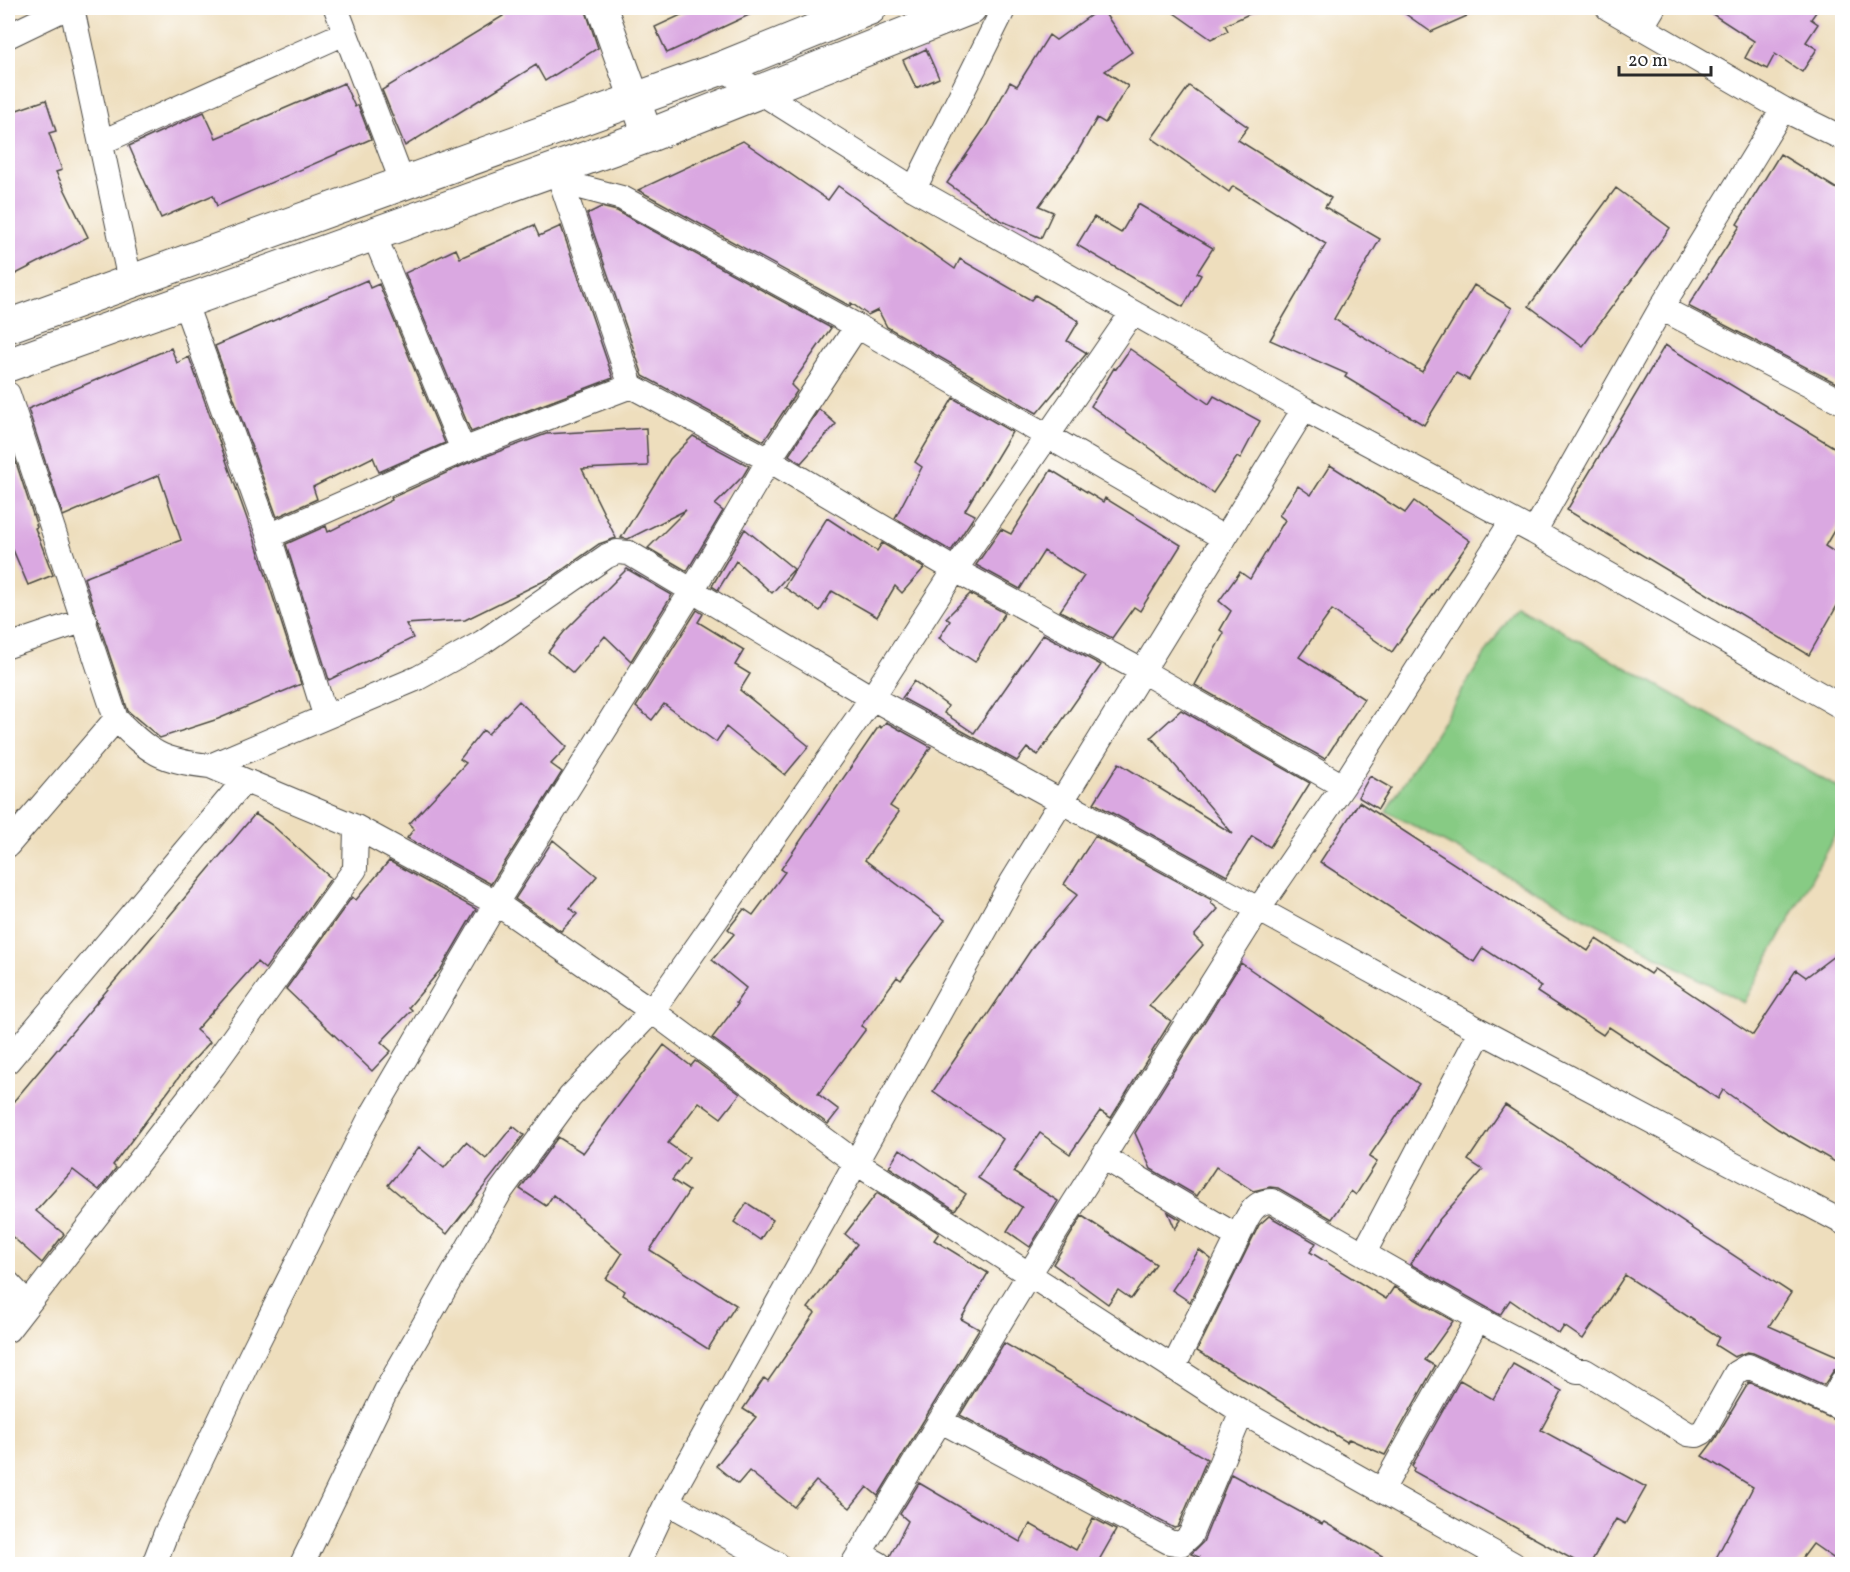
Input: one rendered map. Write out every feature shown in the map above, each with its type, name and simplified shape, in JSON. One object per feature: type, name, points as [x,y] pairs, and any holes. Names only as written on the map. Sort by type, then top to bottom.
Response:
[{"type":"main road","points":[[8,326],[722,68],[870,8]]},
{"type":"main road","points":[[8,366],[374,235],[559,176],[648,136],[970,8]]},
{"type":"street","points":[[8,36],[66,8]]},
{"type":"street","points":[[72,8],[130,281]]},
{"type":"street","points":[[336,8],[403,184]]},
{"type":"street","points":[[602,8],[648,136]]},
{"type":"street","points":[[914,189],[1004,8]]},
{"type":"street","points":[[1608,8],[1647,18],[1783,109],[1842,138]]},
{"type":"street","points":[[102,142],[345,33]]},
{"type":"street","points":[[722,68],[914,189],[1304,409],[1534,532],[1842,707]]},
{"type":"street","points":[[1534,532],[1661,308],[1783,109]]},
{"type":"street","points":[[559,176],[622,198],[857,326],[1224,538]]},
{"type":"street","points":[[559,176],[632,386],[769,460],[955,570],[1142,671],[1343,786]]},
{"type":"street","points":[[374,235],[463,450]]},
{"type":"street","points":[[184,302],[269,536],[325,715]]},
{"type":"street","points":[[1661,308],[1842,402]]},
{"type":"street","points":[[302,1564],[386,1391],[500,1192],[570,1098],[652,1011],[872,698],[955,570],[1132,313]]},
{"type":"street","points":[[154,1564],[166,1533],[246,1366],[369,1120],[496,903],[693,589],[769,460],[857,326]]},
{"type":"street","points":[[269,536],[463,450],[632,386]]},
{"type":"street","points":[[8,394],[85,620],[116,719],[146,748],[186,764],[210,766],[356,827],[496,903],[652,1011],[855,1162],[1242,1412],[1513,1564]]},
{"type":"street","points":[[638,1564],[667,1502],[855,1162],[1061,799],[1304,409]]},
{"type":"street","points":[[864,1561],[941,1421],[1030,1273],[1258,910],[1343,786],[1512,521]]},
{"type":"street","points":[[210,766],[325,715],[418,678],[483,642],[606,556],[618,552],[630,553],[872,698],[1061,799],[1258,910],[1481,1031],[1842,1222]]},
{"type":"street","points":[[8,646],[85,620]]},
{"type":"street","points":[[8,845],[116,719]]},
{"type":"street","points":[[8,1061],[244,781]]},
{"type":"street","points":[[8,1330],[214,1065],[355,869],[356,827]]},
{"type":"street","points":[[1364,1253],[1481,1031]]},
{"type":"street","points":[[1103,1157],[1238,1237]]},
{"type":"street","points":[[1173,1368],[1256,1205],[1263,1201],[1272,1201],[1478,1319],[1577,1371],[1585,1371],[1688,1434],[1697,1435],[1703,1432],[1736,1373],[1748,1366],[1838,1398]]},
{"type":"street","points":[[8,1284],[27,1303]]},
{"type":"street","points":[[1382,1491],[1478,1319]]},
{"type":"street","points":[[941,1421],[1169,1542],[1182,1544],[1190,1536],[1242,1412]]},
{"type":"street","points":[[667,1502],[777,1564]]},
{"type":"green space","points":[[1516,605],[1842,790],[1842,822],[1744,1003],[1386,811]]},
{"type":"building","points":[[498,8],[585,8],[598,48],[545,81],[536,65],[405,146],[382,90],[503,16]]},
{"type":"building","points":[[696,8],[764,8],[667,53],[655,27]]},
{"type":"building","points":[[1101,8],[1132,52],[1105,71],[1128,86],[1105,123],[1097,118],[1075,156],[1039,206],[1053,212],[1041,238],[1000,220],[947,183],[986,126],[1010,82],[1017,86],[1049,35],[1056,40]]},
{"type":"building","points":[[1167,8],[1262,8],[1225,25],[1228,31],[1211,39]]},
{"type":"building","points":[[1397,8],[1485,8],[1431,32]]},
{"type":"building","points":[[1703,8],[1819,8],[1811,19],[1818,24],[1806,42],[1817,49],[1802,72],[1775,54],[1767,69],[1745,58],[1754,41]]},
{"type":"building","points":[[926,49],[939,78],[916,88],[903,60]]},
{"type":"building","points":[[344,83],[355,107],[358,105],[371,139],[217,206],[213,195],[161,218],[129,146],[204,112],[216,138]]},
{"type":"building","points":[[1189,86],[1248,127],[1238,140],[1331,198],[1325,207],[1380,239],[1334,319],[1422,372],[1474,285],[1512,308],[1469,380],[1456,373],[1424,425],[1345,377],[1347,374],[1270,340],[1326,244],[1233,186],[1229,192],[1152,138]]},
{"type":"building","points":[[46,100],[56,131],[49,133],[62,170],[56,172],[88,237],[8,278],[8,113]]},
{"type":"building","points":[[743,141],[828,200],[838,186],[955,269],[960,259],[1031,300],[1035,295],[1079,321],[1067,341],[1087,353],[1037,413],[887,327],[878,310],[868,315],[851,303],[850,306],[638,190]]},
{"type":"building","points":[[1780,154],[1842,192],[1842,386],[1688,306],[1740,226],[1737,224]]},
{"type":"building","points":[[1616,188],[1670,228],[1583,346],[1529,306]]},
{"type":"building","points":[[1138,204],[1213,248],[1197,273],[1201,275],[1183,307],[1077,245],[1094,217],[1121,233]]},
{"type":"building","points":[[601,207],[617,211],[831,328],[791,385],[797,391],[764,441],[643,376],[587,214]]},
{"type":"building","points":[[534,225],[539,236],[561,226],[613,378],[471,432],[405,273],[456,249],[460,258]]},
{"type":"building","points":[[367,280],[370,288],[379,284],[445,443],[379,472],[373,457],[313,487],[317,499],[277,517],[215,346]]},
{"type":"building","points":[[1665,345],[1842,452],[1842,517],[1825,546],[1842,557],[1842,597],[1809,655],[1567,510]]},
{"type":"building","points":[[171,348],[177,363],[189,357],[255,541],[301,684],[218,719],[160,738],[128,711],[84,578],[181,540],[159,475],[63,516],[28,409]]},
{"type":"building","points":[[1130,349],[1209,404],[1214,396],[1260,421],[1240,459],[1237,457],[1213,493],[1091,406],[1114,368],[1116,369]]},
{"type":"building","points":[[953,398],[1012,432],[965,510],[975,515],[951,551],[895,518],[922,467],[915,462]]},
{"type":"building","points":[[819,409],[836,424],[801,463],[789,455]]},
{"type":"building","points":[[646,428],[648,466],[582,469],[616,538],[599,544],[552,577],[465,620],[406,624],[413,638],[329,680],[286,544],[326,526],[328,532],[392,500],[391,498],[468,463],[546,434]]},
{"type":"building","points":[[693,436],[749,466],[743,476],[715,505],[723,511],[687,571],[648,548],[686,510],[628,539],[621,538],[670,459]]},
{"type":"building","points":[[8,438],[37,527],[35,528],[53,575],[28,585],[8,538]]},
{"type":"building","points":[[1330,465],[1405,513],[1414,501],[1470,541],[1392,652],[1332,610],[1299,657],[1364,699],[1325,759],[1195,685],[1224,633],[1220,630],[1231,611],[1219,601],[1240,572],[1250,579],[1285,520],[1279,515],[1298,486],[1311,495]]},
{"type":"building","points":[[1051,470],[1103,502],[1105,498],[1181,545],[1140,611],[1134,607],[1112,638],[1060,611],[1084,576],[1044,551],[1020,589],[976,565],[1001,529],[1011,534]]},
{"type":"building","points":[[827,518],[877,551],[882,543],[924,568],[902,593],[895,586],[877,617],[832,591],[820,611],[784,587]]},
{"type":"building","points":[[745,529],[794,569],[772,593],[736,561],[718,590],[712,586]]},
{"type":"building","points":[[627,569],[672,595],[631,661],[605,636],[573,673],[548,652],[564,632]]},
{"type":"building","points":[[970,594],[1005,613],[975,662],[939,638],[950,621],[946,618]]},
{"type":"building","points":[[697,610],[703,614],[698,622],[744,650],[735,665],[750,674],[740,690],[809,746],[785,775],[726,727],[716,742],[664,704],[652,720],[636,707]]},
{"type":"building","points":[[1043,634],[1101,665],[1038,755],[1027,748],[1017,761],[902,698],[914,681],[948,706],[944,713],[974,733]]},
{"type":"building","points":[[519,701],[567,747],[551,764],[562,772],[491,884],[407,838],[414,829],[409,824],[466,763],[460,759],[483,730],[488,734]]},
{"type":"building","points":[[1181,710],[1310,783],[1270,847],[1252,836],[1227,876],[1094,803],[1119,763],[1233,834],[1151,737]]},
{"type":"building","points":[[886,722],[931,747],[890,806],[899,812],[865,860],[945,920],[901,980],[897,977],[861,1026],[866,1029],[818,1094],[839,1110],[828,1124],[712,1038],[738,1004],[736,1003],[746,988],[712,960],[734,934],[728,929],[744,909],[753,915],[785,872],[781,869],[879,726],[881,728]]},
{"type":"building","points":[[1370,776],[1391,788],[1378,809],[1358,797]]},
{"type":"building","points":[[1359,802],[1588,951],[1596,939],[1650,974],[1654,969],[1753,1035],[1796,970],[1806,977],[1842,950],[1842,1166],[1778,1129],[1723,1090],[1718,1099],[1609,1027],[1603,1035],[1537,992],[1541,986],[1483,948],[1474,962],[1320,862]]},
{"type":"building","points":[[255,814],[272,825],[331,878],[265,969],[257,962],[196,1030],[210,1042],[182,1073],[113,1165],[116,1168],[99,1190],[73,1170],[36,1211],[64,1234],[42,1263],[8,1233],[8,1108]]},
{"type":"building","points":[[1095,836],[1212,900],[1211,903],[1218,909],[1194,936],[1203,945],[1149,1006],[1171,1021],[1111,1118],[1100,1111],[1070,1154],[1040,1133],[1013,1172],[1058,1201],[1030,1247],[1007,1231],[1022,1207],[978,1178],[1003,1139],[933,1091],[972,1034],[974,1035],[1034,945],[1078,894],[1064,884]]},
{"type":"building","points":[[553,840],[597,876],[570,908],[577,914],[561,931],[515,899]]},
{"type":"building","points":[[389,861],[476,909],[441,969],[409,1007],[412,1010],[381,1042],[391,1051],[372,1071],[286,989],[352,897],[356,900]]},
{"type":"building","points":[[1241,963],[1419,1084],[1369,1157],[1377,1162],[1356,1195],[1351,1191],[1332,1219],[1278,1188],[1270,1187],[1253,1191],[1216,1167],[1197,1196],[1151,1169],[1135,1133]]},
{"type":"building","points":[[664,1045],[691,1066],[695,1061],[740,1094],[721,1118],[699,1102],[668,1143],[689,1158],[672,1180],[689,1191],[650,1250],[736,1305],[708,1349],[623,1295],[625,1291],[606,1279],[622,1254],[553,1195],[546,1206],[520,1189],[558,1137],[583,1153]]},
{"type":"building","points":[[1505,1105],[1791,1293],[1769,1326],[1842,1358],[1842,1368],[1834,1370],[1824,1385],[1753,1353],[1747,1352],[1734,1357],[1715,1345],[1719,1337],[1625,1275],[1583,1339],[1564,1326],[1559,1334],[1510,1300],[1500,1315],[1410,1264],[1439,1220],[1483,1170],[1468,1160]]},
{"type":"building","points":[[513,1126],[524,1135],[447,1234],[388,1185],[419,1147],[444,1168],[466,1142],[486,1159]]},
{"type":"building","points":[[900,1149],[966,1194],[955,1210],[889,1167]]},
{"type":"building","points":[[877,1193],[939,1233],[934,1240],[988,1273],[961,1319],[979,1329],[878,1496],[867,1487],[850,1508],[816,1481],[794,1507],[749,1471],[738,1484],[716,1466],[756,1417],[743,1409],[764,1378],[768,1381],[815,1313],[808,1308],[857,1244],[845,1234]]},
{"type":"building","points":[[747,1203],[773,1220],[760,1240],[734,1222]]},
{"type":"building","points":[[1168,1212],[1181,1220],[1175,1229]]},
{"type":"building","points":[[1082,1216],[1156,1264],[1131,1299],[1118,1290],[1108,1304],[1053,1264]]},
{"type":"building","points":[[1269,1216],[1316,1243],[1310,1252],[1386,1299],[1394,1287],[1453,1321],[1425,1360],[1435,1366],[1385,1455],[1349,1439],[1347,1442],[1197,1351],[1259,1225]]},
{"type":"building","points":[[1199,1250],[1211,1259],[1190,1302],[1172,1290]]},
{"type":"building","points":[[1004,1343],[1207,1459],[1178,1527],[1174,1528],[960,1415]]},
{"type":"building","points":[[1513,1364],[1562,1391],[1541,1430],[1646,1487],[1625,1524],[1616,1519],[1590,1564],[1581,1564],[1413,1471],[1412,1466],[1460,1380],[1493,1399]]},
{"type":"building","points":[[1749,1382],[1842,1423],[1842,1564],[1813,1544],[1798,1564],[1713,1564],[1753,1487],[1702,1456],[1715,1439]]},
{"type":"building","points":[[1231,1474],[1322,1524],[1324,1522],[1396,1564],[1194,1564],[1199,1557],[1191,1554],[1203,1542]]},
{"type":"building","points":[[919,1483],[1020,1542],[1030,1524],[1076,1550],[1093,1518],[1116,1530],[1098,1562],[1102,1564],[893,1564],[890,1556],[908,1521],[900,1514]]}]
